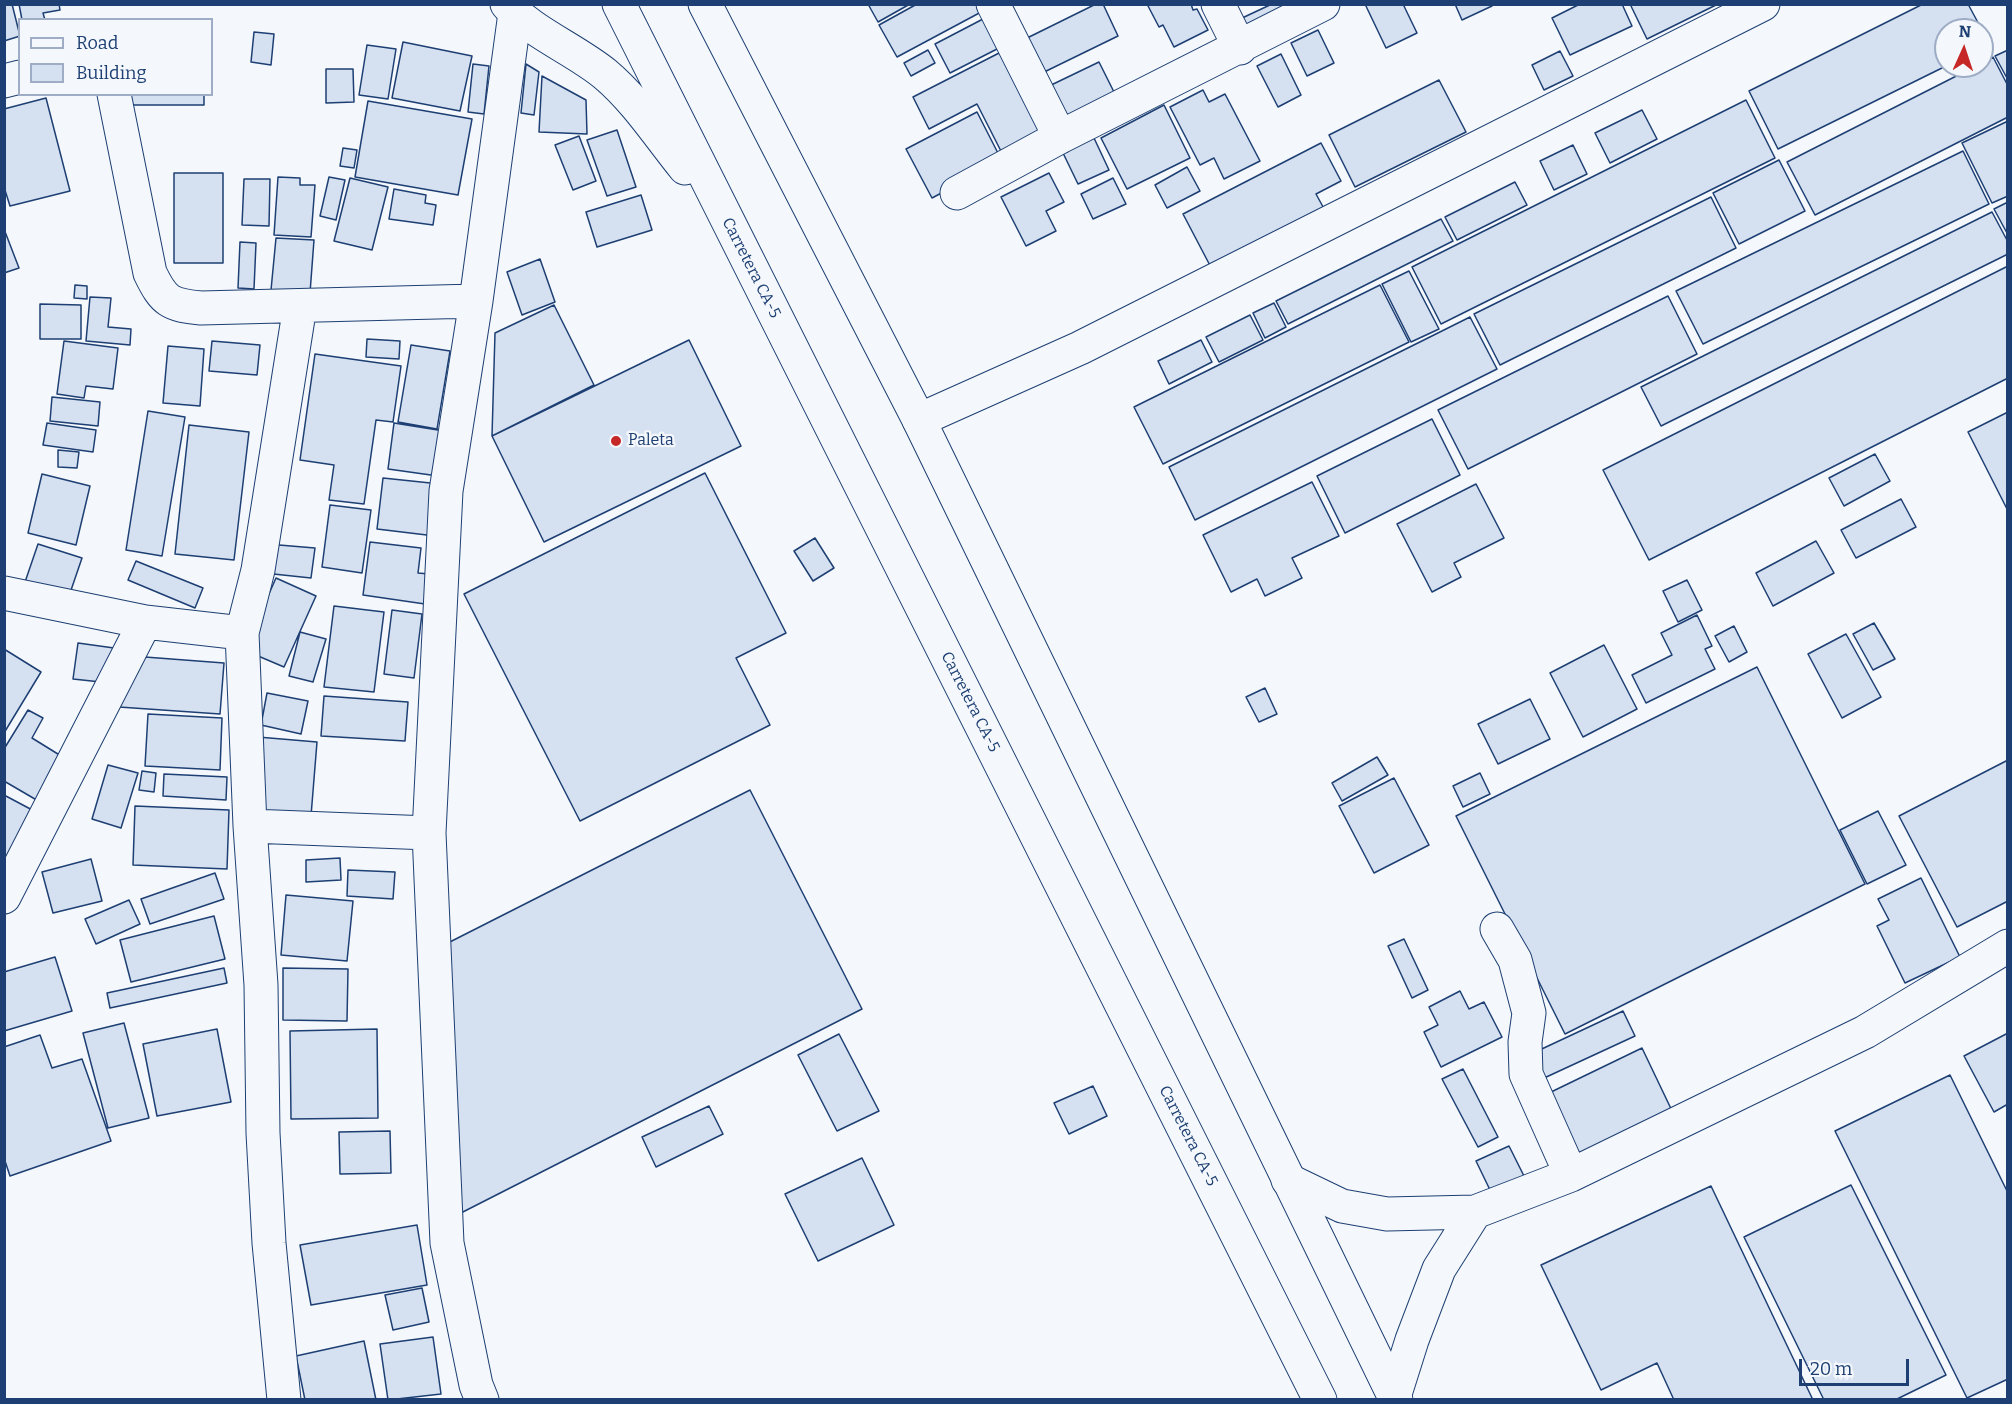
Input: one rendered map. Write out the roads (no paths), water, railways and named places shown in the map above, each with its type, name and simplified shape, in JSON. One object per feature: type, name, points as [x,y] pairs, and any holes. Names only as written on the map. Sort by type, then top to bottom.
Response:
[{"type":"main road","name":"Carretera CA-5","points":[[619,4],[1320,1400]]},
{"type":"main road","points":[[705,4],[919,420],[1395,1398]]},
{"type":"main road","points":[[993,4],[1060,137]]},
{"type":"main road","points":[[1218,4],[1240,48]]},
{"type":"main road","points":[[957,193],[1060,137],[1240,48],[1323,4]]},
{"type":"main road","points":[[919,420],[1080,348],[1763,4]]},
{"type":"main road","points":[[482,1400],[476,1385],[447,1243],[429,833],[446,491],[476,301],[511,9],[566,45],[613,82],[638,106],[729,225]]},
{"type":"main road","points":[[114,96],[150,273],[160,294],[177,306],[201,308],[476,301]]},
{"type":"main road","points":[[284,1400],[269,1244],[261,985],[250,826],[242,633],[258,570],[300,306]]},
{"type":"main road","points":[[4,593],[145,622],[242,633]]},
{"type":"main road","points":[[4,897],[145,622]]},
{"type":"main road","points":[[250,826],[429,833]]},
{"type":"main road","points":[[1497,929],[1515,960],[1529,1013],[1525,1042],[1526,1074],[1570,1175]]},
{"type":"main road","points":[[1288,1180],[1342,1206],[1387,1215],[1475,1212],[1570,1175],[1865,1032],[2007,946]]},
{"type":"main road","points":[[1395,1398],[1412,1340],[1439,1269],[1475,1212]]},
{"type":"place","name":"Paleta","points":[[616,441]]}]
